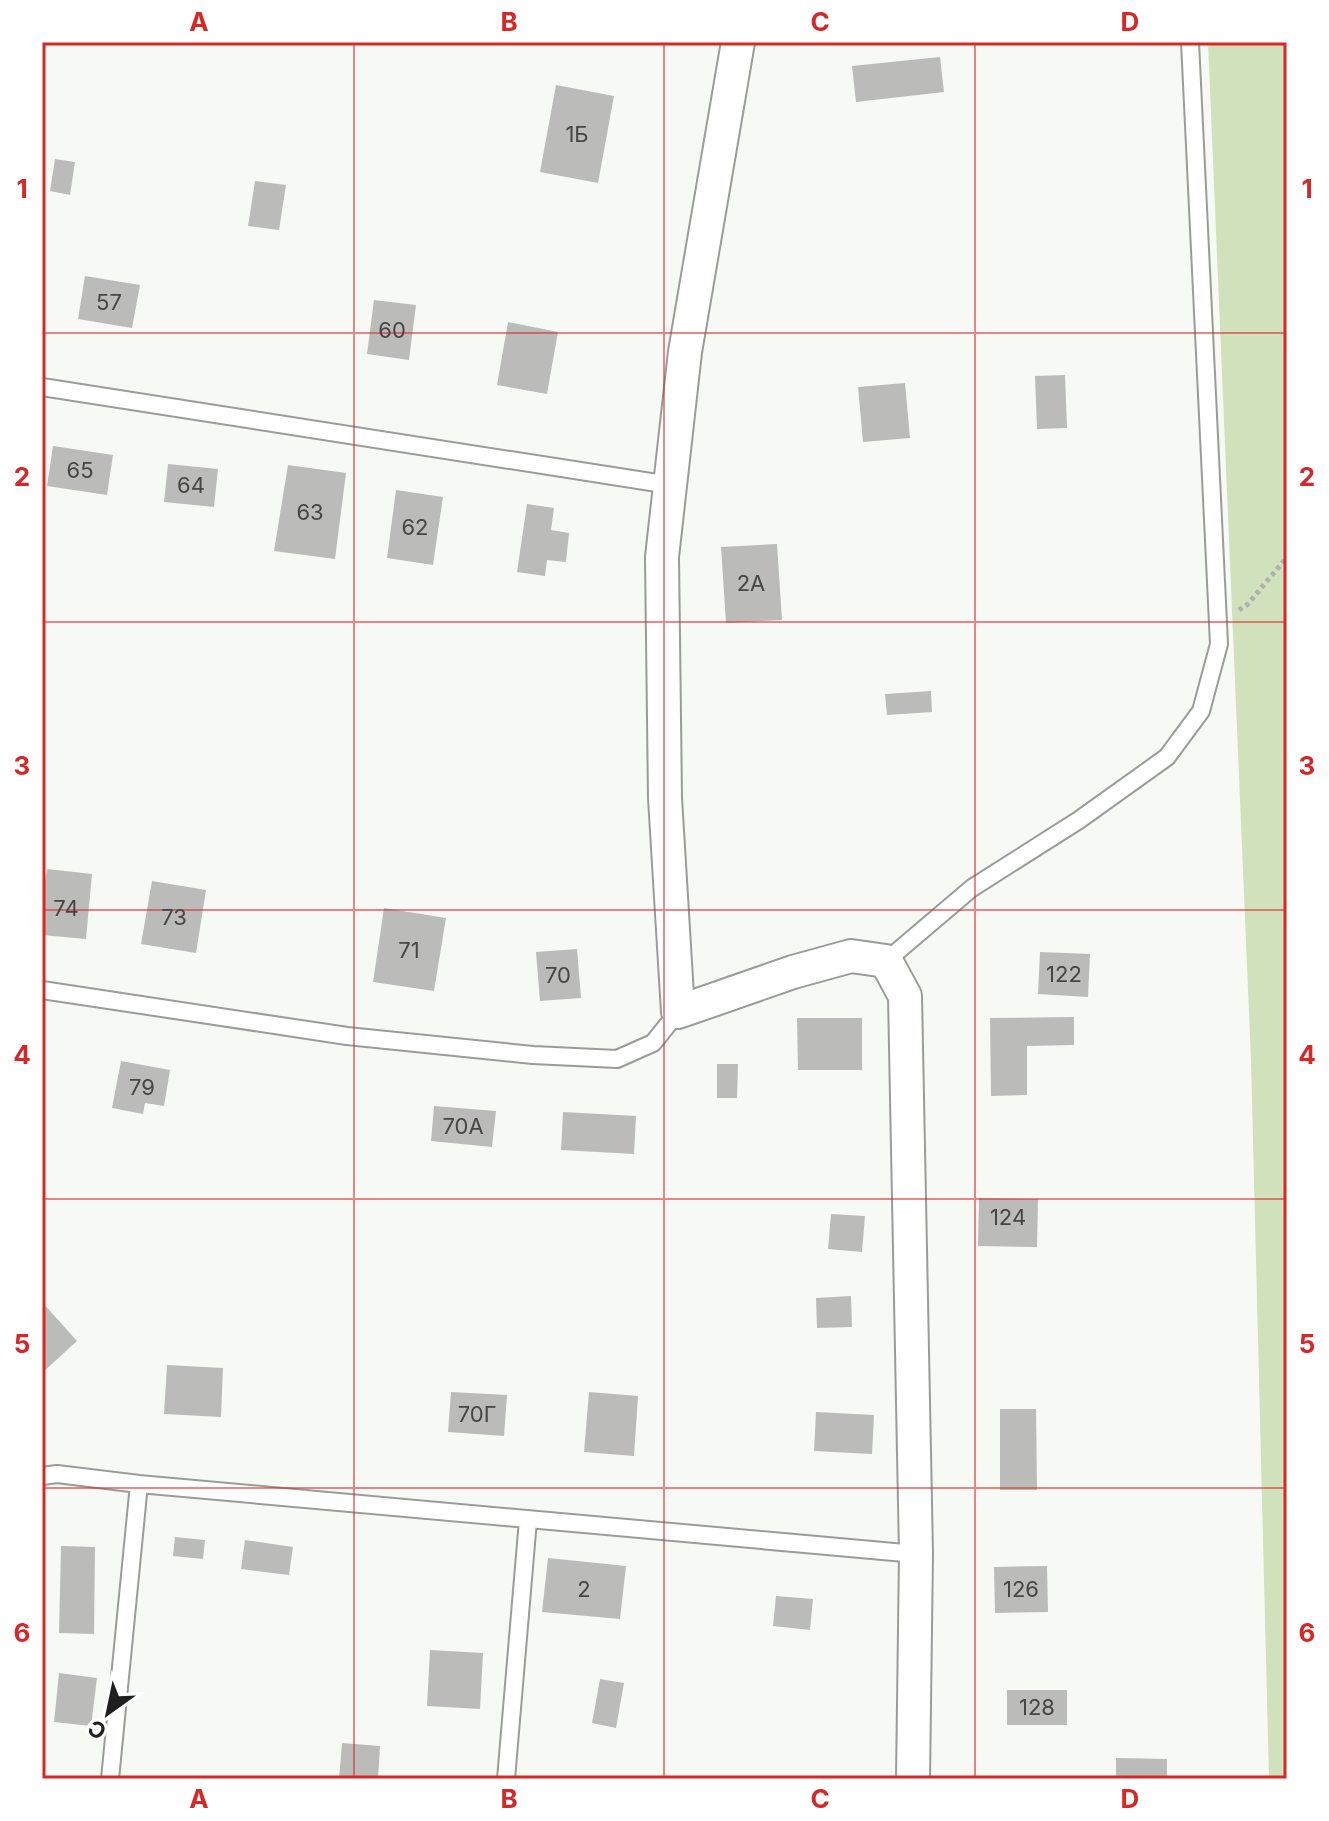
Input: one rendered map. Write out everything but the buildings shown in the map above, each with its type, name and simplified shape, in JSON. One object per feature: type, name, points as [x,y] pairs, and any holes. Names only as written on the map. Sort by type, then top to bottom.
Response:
[{"type":"street","points":[[738,42],[685,352],[662,557],[665,798],[678,1012],[793,972],[851,956],[886,961],[905,996],[916,1554],[913,1779]]},
{"type":"lane","points":[[886,961],[972,888],[1079,820],[1167,757],[1201,711],[1219,644],[1190,42]]},
{"type":"lane","points":[[42,387],[670,485]]},
{"type":"lane","points":[[42,990],[347,1036],[533,1055],[617,1059],[653,1043],[678,1012]]},
{"type":"lane","points":[[42,1476],[57,1474],[916,1554]]},
{"type":"lane","points":[[110,1779],[139,1484]]},
{"type":"lane","points":[[506,1779],[528,1520]]},
{"type":"path","points":[[1218,624],[1248,604],[1287,557]]},
{"type":"green space","points":[[1208,42],[1287,42],[1287,1779],[1269,1779],[1251,1060]]}]
